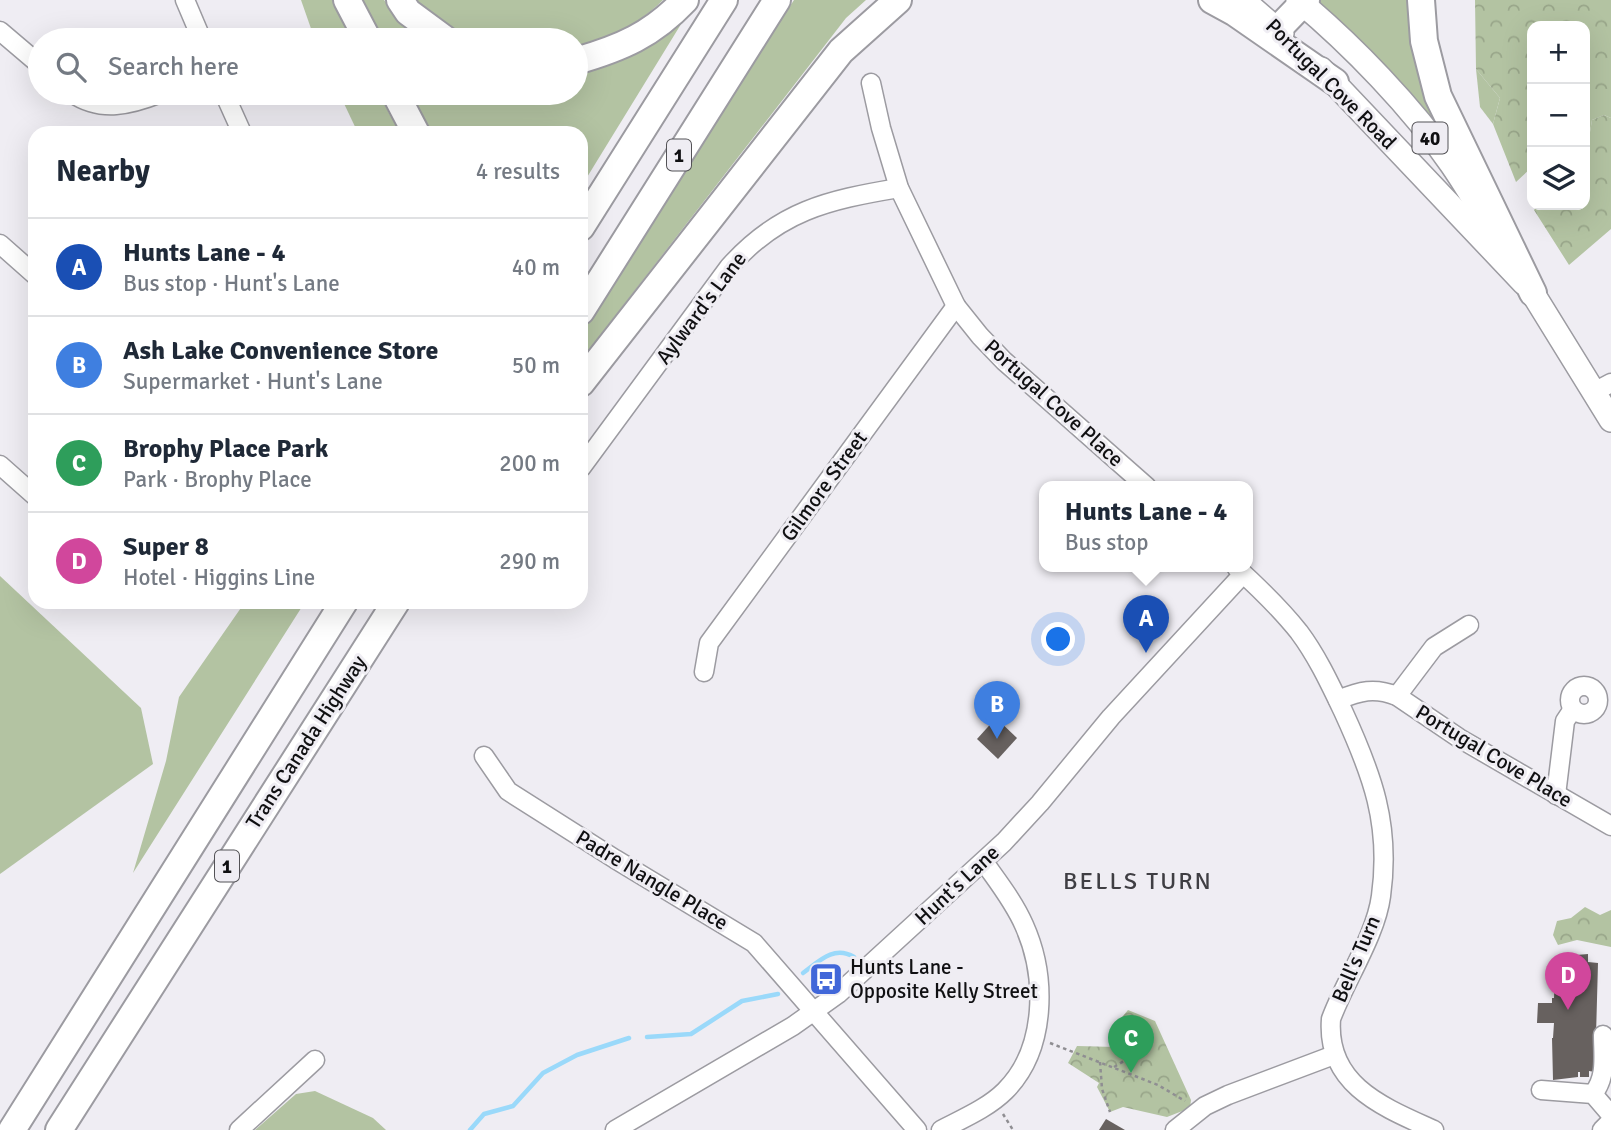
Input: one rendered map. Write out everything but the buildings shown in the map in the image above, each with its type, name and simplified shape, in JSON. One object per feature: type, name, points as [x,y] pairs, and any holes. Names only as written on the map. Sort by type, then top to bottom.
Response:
[{"type":"highway","points":[[347,0],[362,28]]},
{"type":"highway","points":[[400,0],[408,12],[430,28]]},
{"type":"highway","points":[[588,57],[616,49],[651,32],[685,0]]},
{"type":"highway","name":"1","points":[[588,216],[724,0]]},
{"type":"highway","name":"1","points":[[588,300],[777,0]]},
{"type":"highway","points":[[588,374],[841,51],[898,0]]},
{"type":"highway","points":[[1212,0],[1234,12],[1335,82]]},
{"type":"highway","points":[[1421,0],[1424,41],[1438,96],[1533,293]]},
{"type":"highway","points":[[1277,30],[1302,1]]},
{"type":"highway","points":[[401,105],[412,126]]},
{"type":"highway","points":[[294,682],[330,609]]},
{"type":"highway","name":"Trans Canada Highway","points":[[12,1130],[340,609]]},
{"type":"highway","name":"Trans Canada Highway","points":[[59,1130],[392,609]]},
{"type":"highway","points":[[332,702],[405,609]]},
{"type":"main road","name":"Portugal Cove Road","points":[[1243,0],[1335,82],[1533,293]]},
{"type":"main road","name":"Portugal Cove Road","points":[[1302,1],[1387,88],[1451,164],[1533,293],[1603,387],[1611,420]]},
{"type":"street","points":[[185,0],[197,28]]},
{"type":"street","points":[[0,31],[28,55]]},
{"type":"street","name":"Portugal Cove Place","points":[[871,83],[899,188],[956,306],[1004,361],[1140,481]]},
{"type":"street","points":[[229,105],[239,126]]},
{"type":"street","name":"Aylward's Lane","points":[[588,458],[729,267],[748,246],[769,229],[800,212],[844,197],[899,188]]},
{"type":"street","points":[[0,244],[28,269]]},
{"type":"street","name":"Gilmore Street","points":[[704,672],[709,643],[956,306]]},
{"type":"street","points":[[0,465],[28,490]]},
{"type":"street","name":"Hunt's Lane","points":[[615,1130],[815,1012],[984,862],[1040,803],[1237,572]]},
{"type":"street","points":[[1241,572],[1300,633],[1338,700]]},
{"type":"street","points":[[1397,696],[1434,647],[1469,625]]},
{"type":"street","points":[[1556,795],[1565,722],[1573,709],[1586,714],[1597,705],[1597,696],[1592,689],[1580,687]]},
{"type":"street","name":"Portugal Cove Place","points":[[1338,700],[1367,689],[1397,696],[1459,738],[1611,825]]},
{"type":"street","name":"Bell's Turn","points":[[1338,700],[1371,776],[1381,819],[1383,860],[1381,897],[1376,918],[1331,1019],[1330,1034],[1334,1055],[1355,1086],[1391,1111],[1434,1130]]},
{"type":"street","name":"Padre Nangle Place","points":[[484,756],[508,791],[754,943],[917,1130]]},
{"type":"street","points":[[941,1130],[995,1100],[1018,1076],[1031,1048],[1038,1018],[1039,978],[1030,940],[1016,908],[984,862]]},
{"type":"street","points":[[1593,1094],[1603,1075],[1603,1035]]},
{"type":"street","points":[[1175,1130],[1205,1106],[1228,1095],[1334,1055]]},
{"type":"street","points":[[239,1130],[315,1060]]},
{"type":"street","points":[[1541,1090],[1593,1094],[1611,1115]]},
{"type":"street","points":[[1602,1130],[1611,1121]]},
{"type":"path","points":[[1047,1042],[1158,1085],[1176,1096]]},
{"type":"path","points":[[1114,1067],[1144,1049],[1147,1052]]},
{"type":"path","points":[[1100,1062],[1102,1089],[1110,1112]]},
{"type":"path","points":[[1002,1111],[1013,1130]]},
{"type":"green space","points":[[301,0],[334,0],[349,28],[311,28]]},
{"type":"green space","points":[[357,0],[384,0],[410,28],[371,28]]},
{"type":"green space","points":[[414,0],[663,0],[644,17],[623,29],[588,42],[588,28],[454,28],[432,17]]},
{"type":"green space","points":[[794,0],[866,0],[846,18],[588,351],[588,313]]},
{"type":"green space","points":[[1315,0],[1412,0],[1463,168]]},
{"type":"green space","points":[[1475,0],[1611,0],[1611,89],[1590,89],[1590,21],[1527,21],[1527,172],[1516,182],[1493,124],[1500,98],[1476,69]]},
{"type":"green space","points":[[694,3],[588,176],[588,126],[422,126],[411,105],[588,105],[588,61]]},
{"type":"green space","points":[[1476,69],[1500,98],[1493,124],[1480,107]]},
{"type":"green space","points":[[1590,89],[1611,89],[1611,118],[1604,115],[1592,120],[1590,132]]},
{"type":"green space","points":[[345,105],[385,105],[396,126],[355,126]]},
{"type":"green space","points":[[1604,115],[1611,118],[1611,229],[1569,265],[1534,210],[1590,210],[1592,120]]},
{"type":"green space","points":[[0,576],[28,602],[28,609],[35,609],[141,708],[153,764],[0,874]]},
{"type":"green space","points":[[240,609],[301,609],[133,873],[166,761],[179,697]]},
{"type":"green space","points":[[1585,907],[1600,915],[1611,910],[1611,947],[1577,940],[1558,945],[1553,935],[1557,921],[1571,918]]},
{"type":"green space","points":[[1128,1010],[1155,1021],[1191,1100],[1190,1108],[1167,1117],[1123,1107],[1110,1112],[1097,1087],[1099,1083],[1068,1063],[1077,1046],[1116,1047],[1117,1023]]},
{"type":"green space","points":[[315,1091],[373,1118],[386,1130],[255,1130],[296,1094]]},
{"type":"waterway","points":[[803,973],[821,959],[833,954],[854,957]]},
{"type":"waterway","points":[[647,1037],[691,1034],[742,1001],[778,994]]},
{"type":"waterway","points":[[470,1130],[484,1114],[513,1106],[543,1073],[577,1055],[629,1038]]},
{"type":"place","name":"Hunts Lane - 4","points":[[1146,653]]},
{"type":"place","name":"Ash Lake Convenience Store","points":[[997,739]]},
{"type":"place","name":"Hunts Lane - Opposite Kelly Street","points":[[826,979]]},
{"type":"place","name":"Super 8","points":[[1568,1010]]},
{"type":"place","name":"Brophy Place Park","points":[[1131,1073]]},
{"type":"district","name":"BELLS TURN","points":[[1138,881]]}]
